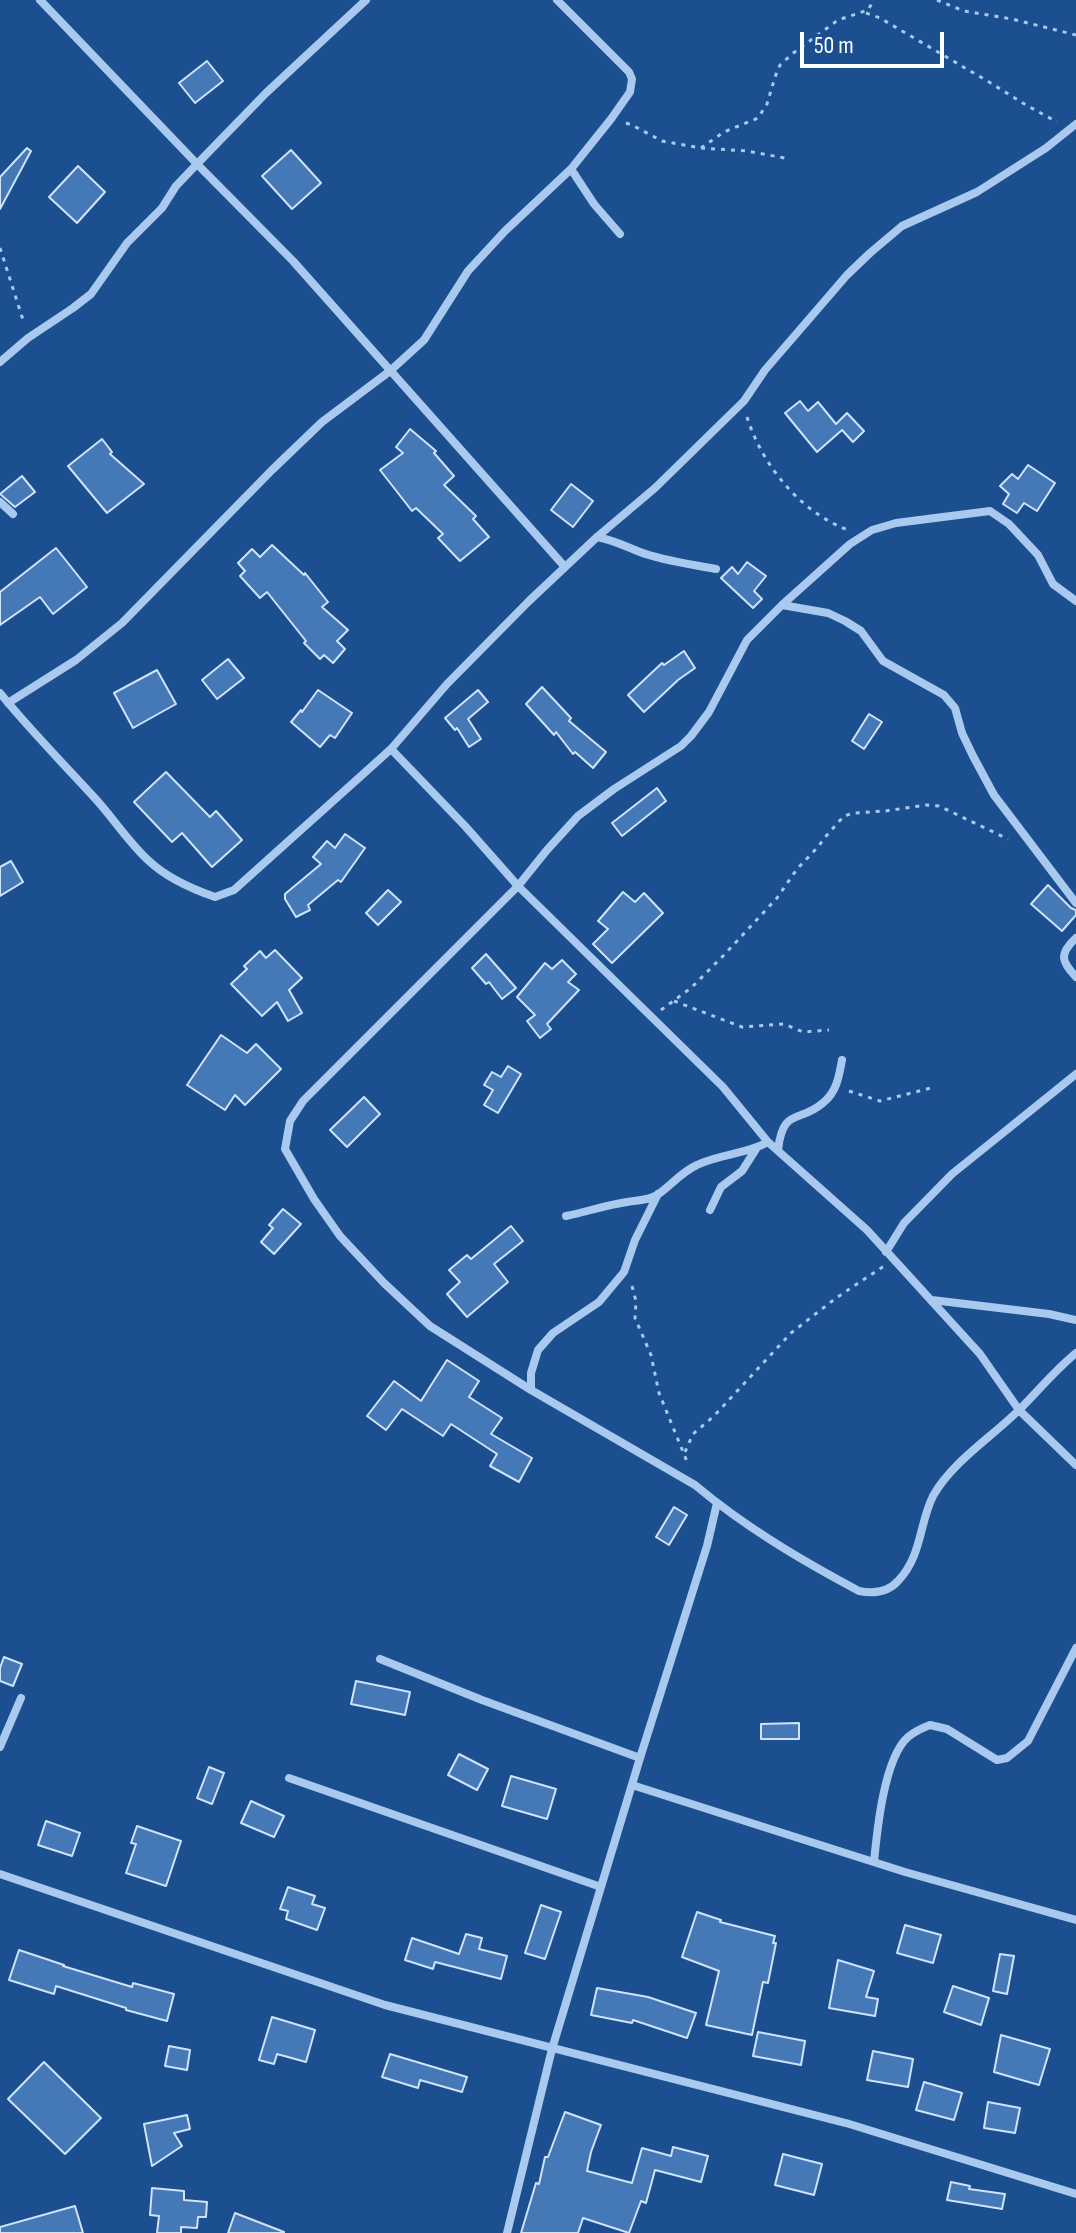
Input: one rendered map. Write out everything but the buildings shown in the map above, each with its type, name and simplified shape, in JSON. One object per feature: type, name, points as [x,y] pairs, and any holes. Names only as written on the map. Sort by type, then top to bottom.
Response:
[{"type":"street","points":[[40,0],[293,261],[565,567]]},
{"type":"street","points":[[0,362],[28,338],[91,294],[127,243],[148,223],[176,186],[266,93],[366,0]]},
{"type":"street","points":[[8,703],[76,660],[122,623],[312,432],[424,340],[468,271],[571,169],[611,119],[630,92],[632,79],[629,72],[557,0]]},
{"type":"street","points":[[0,693],[148,860],[164,873],[199,892],[215,897],[234,890],[391,749],[447,684],[529,601],[655,488],[744,401],[765,370],[847,275],[902,226],[977,192],[1046,148],[1074,126]]},
{"type":"street","points":[[571,169],[594,204],[620,234]]},
{"type":"street","points":[[0,502],[13,514]]},
{"type":"street","points":[[1076,601],[1053,584],[1038,555],[1009,524],[990,511],[896,523],[872,530],[850,544],[747,640],[709,712],[691,736],[578,816],[518,886],[303,1101],[290,1121],[285,1149],[340,1236],[430,1326],[531,1390],[695,1485],[772,1542],[859,1591],[871,1594],[891,1588],[901,1578],[920,1543],[933,1497],[950,1475],[1076,1353]]},
{"type":"street","points":[[597,537],[652,556],[716,569]]},
{"type":"street","points":[[782,605],[828,613],[845,621],[861,631],[883,661],[944,695],[955,708],[962,733],[994,795],[1076,903]]},
{"type":"street","points":[[391,749],[518,886],[723,1087],[768,1142],[867,1230],[980,1354],[1019,1410],[1076,1465]]},
{"type":"street","points":[[1076,938],[1064,954],[1065,965],[1076,977]]},
{"type":"street","points":[[778,1150],[780,1132],[785,1124],[824,1103],[833,1091],[842,1060]]},
{"type":"street","points":[[886,1252],[904,1223],[952,1174],[1076,1074]]},
{"type":"street","points":[[531,1390],[531,1373],[538,1350],[553,1333],[599,1302],[624,1272],[635,1240],[658,1194],[673,1179],[696,1165],[733,1152],[756,1149],[768,1142]]},
{"type":"street","points":[[710,1210],[721,1187],[742,1171],[756,1149]]},
{"type":"street","points":[[566,1216],[628,1201],[646,1200],[658,1194]]},
{"type":"street","points":[[932,1300],[1076,1320]]},
{"type":"street","points":[[507,2233],[552,2049],[707,1546],[717,1503]]},
{"type":"street","points":[[874,1862],[884,1794],[897,1752],[907,1738],[930,1725],[947,1729],[997,1760],[1007,1758],[1018,1751],[1032,1734],[1076,1648]]},
{"type":"street","points":[[380,1659],[640,1758]]},
{"type":"street","points":[[0,1747],[21,1698]]},
{"type":"street","points":[[289,1778],[601,1887]]},
{"type":"street","points":[[632,1785],[874,1862],[1076,1920]]},
{"type":"street","points":[[0,1874],[385,2005],[846,2123],[1076,2194]]},
{"type":"path","points":[[701,148],[724,132],[758,118],[767,104],[780,65],[838,20],[864,13],[874,0]]},
{"type":"path","points":[[937,0],[964,11],[1076,35]]},
{"type":"path","points":[[864,13],[880,18],[1026,105],[1074,126]]},
{"type":"path","points":[[611,119],[632,125],[662,141],[790,159]]},
{"type":"path","points":[[0,248],[28,338]]},
{"type":"path","points":[[744,401],[747,419],[761,451],[806,507],[849,530],[872,530]]},
{"type":"path","points":[[651,1017],[691,988],[777,898],[797,869],[844,816],[939,806],[999,836],[1035,847]]},
{"type":"path","points":[[674,1001],[742,1027],[784,1024],[803,1032],[829,1030]]},
{"type":"path","points":[[833,1091],[853,1091],[880,1101],[931,1088]]},
{"type":"path","points":[[685,1452],[693,1434],[714,1416],[791,1333],[836,1298],[894,1260]]},
{"type":"path","points":[[624,1272],[633,1288],[635,1318],[651,1355],[659,1393],[685,1452],[695,1485]]}]
